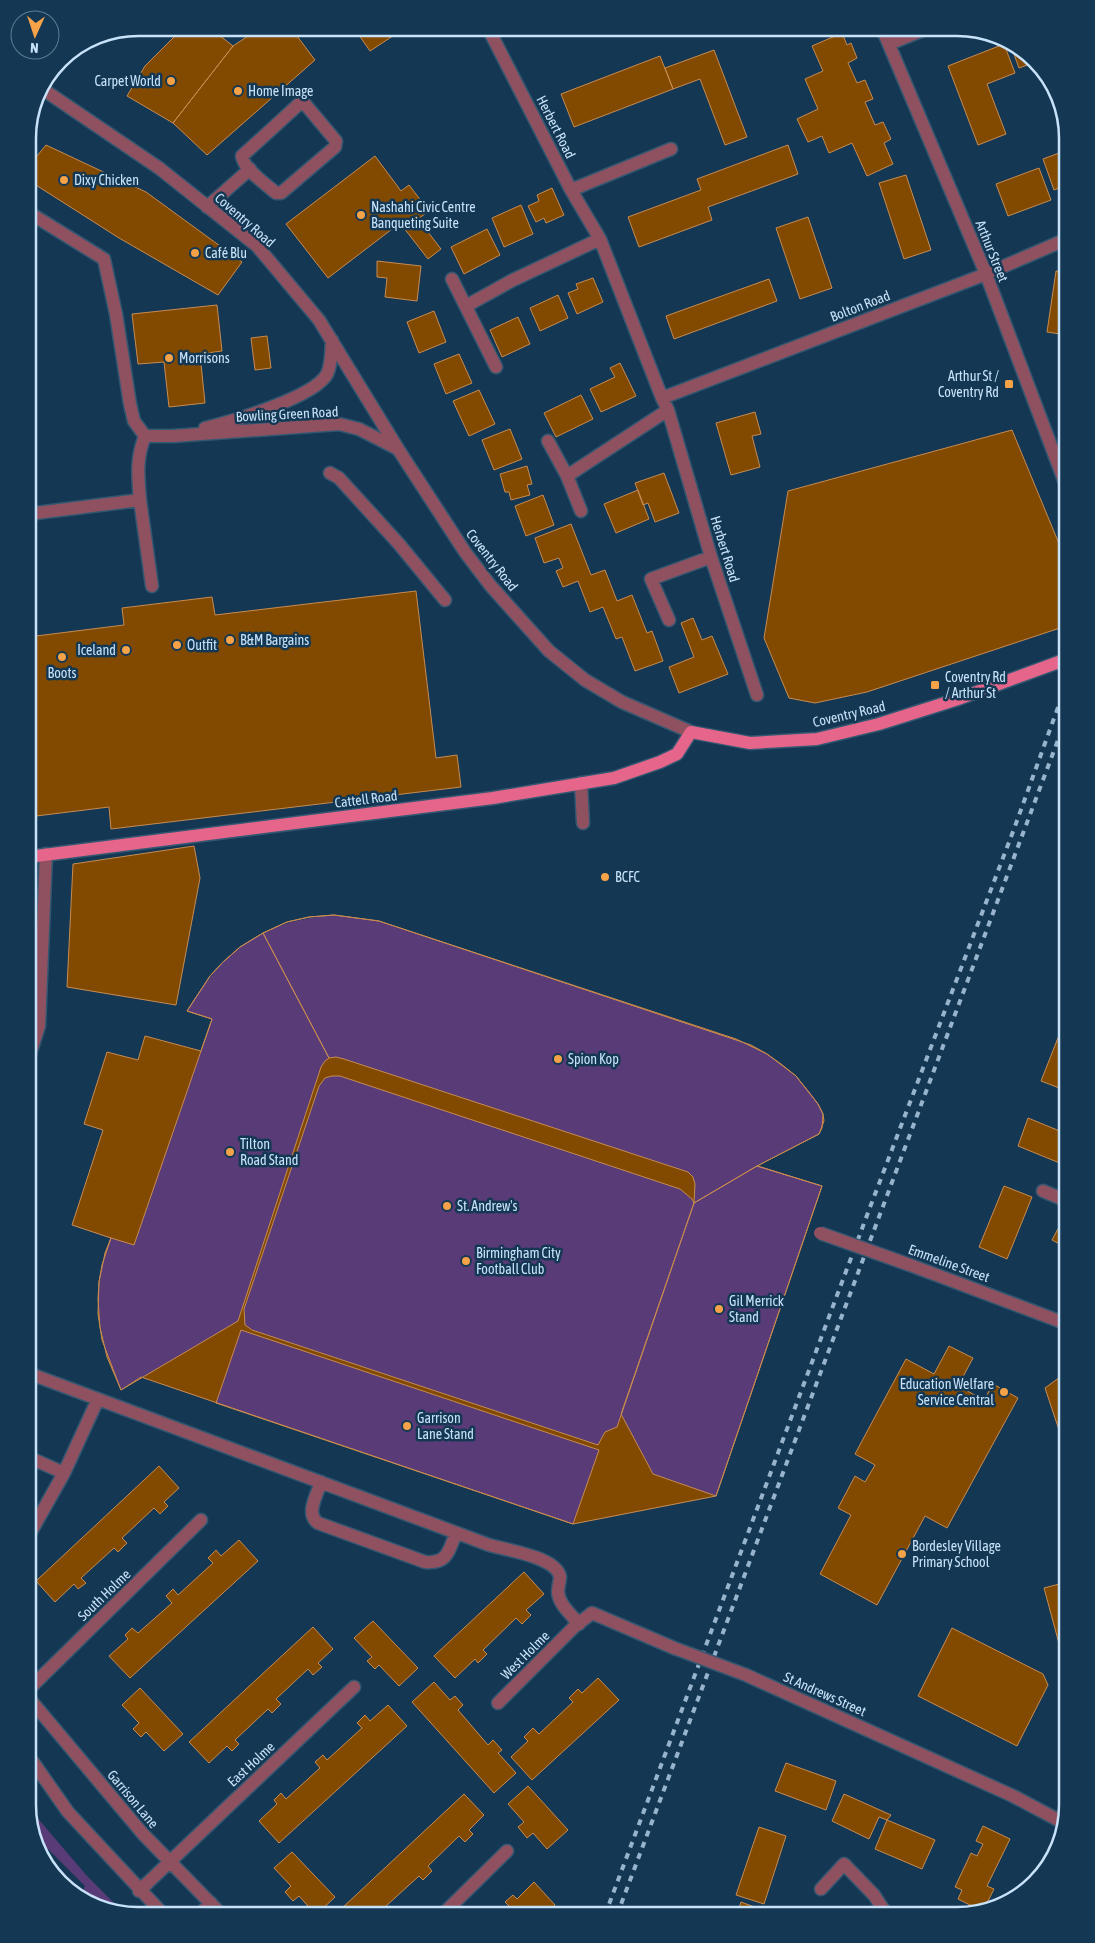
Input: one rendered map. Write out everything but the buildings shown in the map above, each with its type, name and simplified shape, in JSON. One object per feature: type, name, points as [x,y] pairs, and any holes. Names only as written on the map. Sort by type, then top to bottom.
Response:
[{"type":"main road","name":"Coventry Road","points":[[691,732],[750,743],[817,738],[879,724],[1059,662]]},
{"type":"main road","name":"Cattell Road","points":[[36,856],[493,798],[614,778],[677,754],[691,732]]},
{"type":"street","name":"Herbert Road","points":[[492,36],[571,190],[600,239],[668,410],[711,558],[756,695]]},
{"type":"street","name":"Arthur Street","points":[[886,36],[986,274],[1059,465]]},
{"type":"street","points":[[889,44],[908,36]]},
{"type":"street","name":"Coventry Road","points":[[47,92],[159,168],[257,246],[319,320],[398,449],[465,552],[490,584],[549,651],[585,680],[615,698],[691,732]]},
{"type":"street","points":[[299,104],[305,104],[336,141],[335,147],[281,193],[276,193],[250,169],[243,162],[242,156],[299,104]]},
{"type":"street","points":[[571,190],[671,149]]},
{"type":"street","points":[[207,207],[250,169]]},
{"type":"street","points":[[36,217],[99,254],[104,259],[108,272],[130,404],[134,421],[144,436],[137,468],[152,586]]},
{"type":"street","points":[[466,306],[511,281],[600,239]]},
{"type":"street","name":"Bolton Road","points":[[662,398],[986,274],[1059,243]]},
{"type":"street","points":[[452,279],[496,366]]},
{"type":"street","name":"Bowling Green Road","points":[[172,436],[217,425],[283,402],[315,387],[326,375],[330,364],[332,340]]},
{"type":"street","points":[[567,476],[668,410]]},
{"type":"street","name":"Bowling Green Road","points":[[144,436],[172,436],[339,424],[359,429],[398,449]]},
{"type":"street","points":[[548,440],[582,510]]},
{"type":"street","points":[[330,474],[339,478],[445,600]]},
{"type":"street","points":[[36,513],[140,500]]},
{"type":"street","points":[[669,620],[651,579],[711,558]]},
{"type":"street","points":[[581,783],[583,823]]},
{"type":"street","points":[[36,1035],[39,1026],[46,854]]},
{"type":"street","points":[[1043,1191],[1059,1197]]},
{"type":"street","name":"Emmeline Street","points":[[820,1233],[1059,1321]]},
{"type":"street","points":[[36,1376],[489,1545],[547,1561],[556,1568],[560,1577],[558,1593],[562,1604],[576,1625]]},
{"type":"street","points":[[36,1523],[64,1473],[98,1399]]},
{"type":"street","points":[[36,1461],[64,1473]]},
{"type":"street","points":[[321,1482],[311,1514],[318,1523],[426,1562],[434,1563],[444,1559],[456,1533]]},
{"type":"street","name":"South Holme","points":[[36,1682],[201,1520]]},
{"type":"street","name":"St Andrews Street","points":[[576,1625],[592,1613],[674,1648],[746,1675],[1013,1796],[1058,1820]]},
{"type":"street","name":"West Holme","points":[[498,1703],[576,1625]]},
{"type":"street","name":"East Holme","points":[[139,1890],[354,1687]]},
{"type":"street","name":"Garrison Lane","points":[[36,1707],[142,1834],[215,1907]]},
{"type":"street","points":[[36,1766],[68,1812],[156,1907]]},
{"type":"street","points":[[450,1907],[507,1851]]},
{"type":"street","points":[[821,1889],[844,1864],[874,1895],[881,1907]]},
{"type":"street","points":[[207,1907],[211,1903]]},
{"type":"shaded area","name":"St. Andrew's","points":[[334,915],[379,921],[736,1039],[755,1047],[774,1059],[792,1073],[815,1099],[824,1119],[819,1134],[757,1165],[822,1186],[716,1496],[573,1524],[141,1377],[121,1390],[106,1352],[99,1315],[100,1278],[110,1238],[72,1225],[103,1130],[84,1124],[107,1052],[138,1060],[201,1051],[212,1019],[187,1011],[201,989],[231,955],[247,942],[265,932],[308,918]]},
{"type":"shaded area","points":[[37,1817],[87,1876],[115,1904],[83,1891],[85,1886],[45,1846]]},
{"type":"railway","points":[[608,1907],[1014,829],[1059,705]]},
{"type":"railway","points":[[620,1907],[1059,737]]},
{"type":"place","name":"Carpet World","points":[[171,81]]},
{"type":"place","name":"Home Image","points":[[238,91]]},
{"type":"place","name":"Dixy Chicken","points":[[64,180]]},
{"type":"place","name":"Nashahi Civic Centre Banqueting Suite","points":[[361,215]]},
{"type":"place","name":"Café Blu","points":[[195,253]]},
{"type":"place","name":"Morrisons","points":[[169,358]]},
{"type":"place","name":"Arthur St / Coventry Rd","points":[[1009,384]]},
{"type":"place","name":"B&M Bargains","points":[[230,640]]},
{"type":"place","name":"Outfit","points":[[177,645]]},
{"type":"place","name":"Iceland","points":[[126,650]]},
{"type":"place","name":"Boots","points":[[62,657]]},
{"type":"place","name":"Coventry Rd / Arthur St","points":[[935,685]]},
{"type":"place","name":"BCFC","points":[[605,877]]},
{"type":"place","name":"Spion Kop","points":[[558,1059]]},
{"type":"place","name":"Tilton Road Stand","points":[[230,1152]]},
{"type":"place","name":"St. Andrew's","points":[[447,1206]]},
{"type":"place","name":"Birmingham City Football Club","points":[[466,1261]]},
{"type":"place","name":"Gil Merrick Stand","points":[[719,1309]]},
{"type":"place","name":"Education Welfare Service Central","points":[[1004,1392]]},
{"type":"place","name":"Garrison Lane Stand","points":[[407,1426]]},
{"type":"place","name":"Bordesley Village Primary School","points":[[902,1554]]}]
